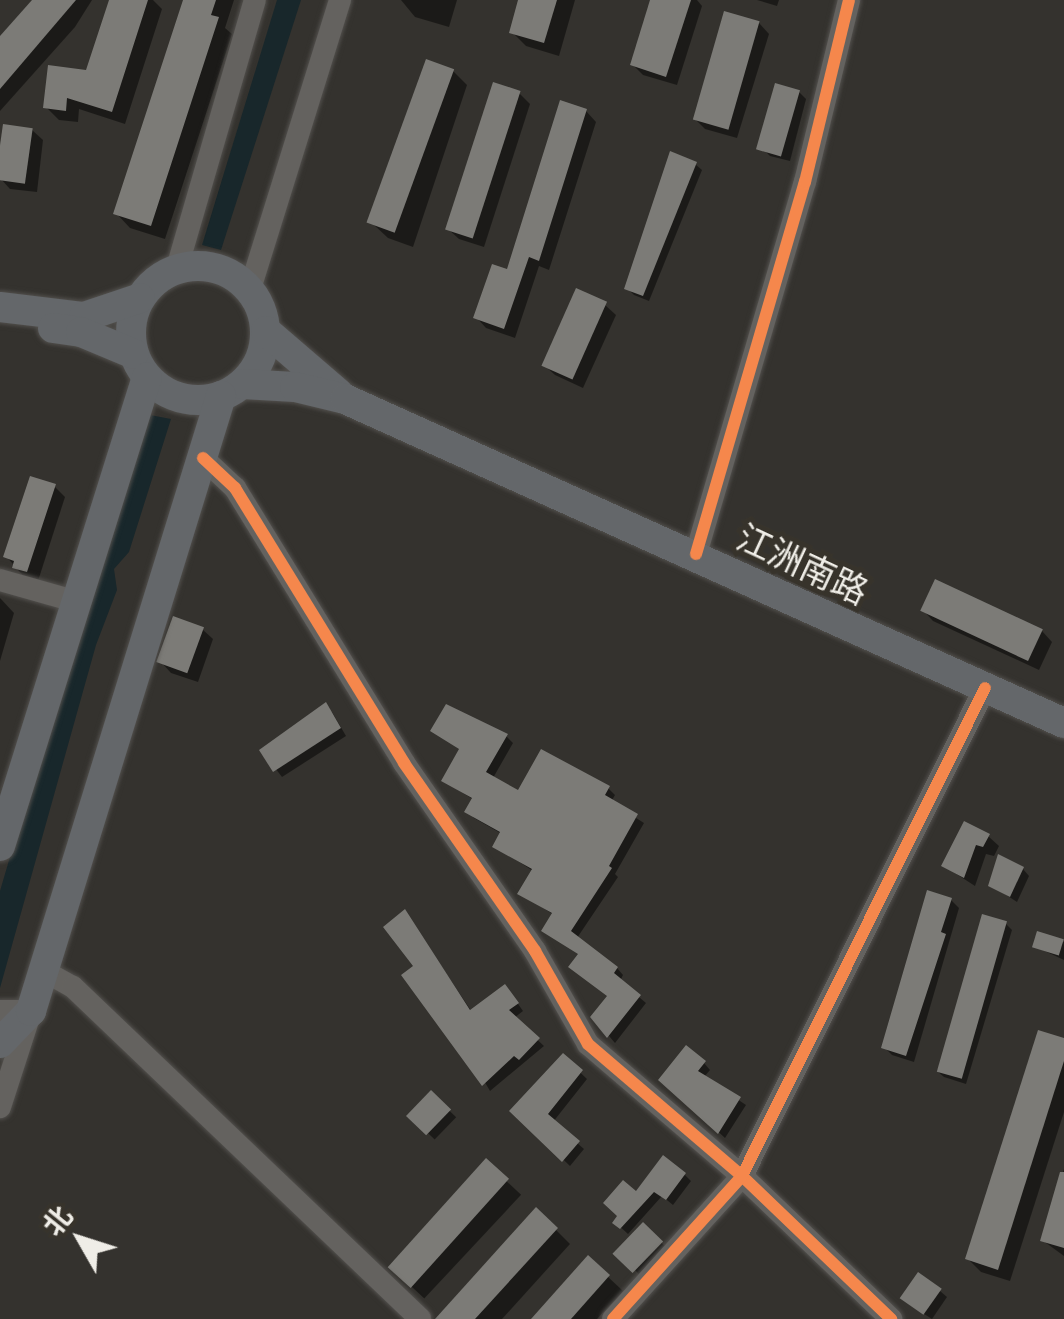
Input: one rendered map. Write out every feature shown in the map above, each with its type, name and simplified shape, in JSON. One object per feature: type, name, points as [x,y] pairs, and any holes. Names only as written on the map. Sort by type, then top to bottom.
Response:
[{"type":"main road","points":[[0,307],[84,317],[140,298],[163,275],[177,268],[210,266],[225,270],[250,289],[266,331],[346,398]]},
{"type":"main road","points":[[0,846],[140,365],[131,325],[140,298]]},
{"type":"main road","points":[[0,322],[81,332],[140,365],[182,398],[231,390],[295,387],[346,398]]},
{"type":"main road","points":[[0,1042],[31,1010],[203,458],[231,390],[260,360],[266,331]]},
{"type":"main road","name":"江洲南路","points":[[346,398],[1064,722]]},
{"type":"street","points":[[177,268],[255,0]]},
{"type":"street","points":[[250,289],[340,0]]},
{"type":"street","points":[[696,554],[805,182],[848,0]]},
{"type":"street","points":[[203,458],[235,488],[404,762],[536,951],[588,1044],[742,1176],[891,1319]]},
{"type":"street","points":[[0,580],[74,602]]},
{"type":"street","points":[[613,1319],[742,1176],[986,688]]},
{"type":"street","points":[[44,970],[73,987],[420,1319]]},
{"type":"street","points":[[0,1011],[31,1010],[0,1107]]},
{"type":"shaded area","points":[[277,0],[301,0],[221,250],[202,245]]},
{"type":"shaded area","points":[[150,415],[171,419],[129,552],[114,569],[117,590],[96,645],[0,988],[0,891],[67,662]]},
{"type":"building","points":[[32,0],[76,0],[0,89],[0,36]]},
{"type":"building","points":[[109,0],[148,0],[112,112],[67,98],[66,111],[43,108],[48,65],[86,70]]},
{"type":"building","points":[[183,0],[216,0],[211,15],[219,17],[151,226],[113,214]]},
{"type":"building","points":[[518,0],[557,0],[544,43],[509,33]]},
{"type":"building","points":[[650,0],[691,0],[666,77],[630,65]]},
{"type":"building","points":[[724,11],[760,21],[728,130],[693,120]]},
{"type":"building","points":[[426,59],[454,69],[395,233],[366,223]]},
{"type":"building","points":[[493,82],[521,91],[473,238],[445,229]]},
{"type":"building","points":[[775,83],[800,90],[781,156],[756,149]]},
{"type":"building","points":[[560,100],[587,109],[539,261],[529,257],[504,329],[473,318],[492,264],[507,269]]},
{"type":"building","points":[[3,124],[33,128],[25,184],[0,180]]},
{"type":"building","points":[[670,151],[697,162],[643,296],[624,289]]},
{"type":"building","points":[[576,288],[607,302],[572,379],[541,366]]},
{"type":"building","points":[[30,476],[56,484],[27,572],[12,568],[14,561],[3,557]]},
{"type":"building","points":[[935,579],[1043,629],[1028,661],[920,611]]},
{"type":"building","points":[[173,616],[204,627],[187,673],[156,662]]},
{"type":"building","points":[[326,702],[341,728],[273,772],[259,750]]},
{"type":"building","points":[[446,704],[508,734],[486,772],[518,790],[541,749],[610,786],[605,795],[638,814],[609,866],[612,868],[571,931],[618,967],[614,973],[641,995],[607,1038],[590,1017],[607,996],[568,967],[578,954],[541,931],[552,913],[517,894],[532,869],[492,847],[500,832],[464,812],[472,798],[441,781],[459,749],[430,731]]},
{"type":"building","points":[[964,821],[990,834],[983,847],[976,845],[964,878],[941,866]]},
{"type":"building","points":[[998,854],[1024,867],[1010,897],[988,886]]},
{"type":"building","points":[[927,890],[952,898],[941,932],[946,934],[906,1056],[881,1048]]},
{"type":"building","points":[[405,909],[470,1010],[505,984],[519,1003],[509,1010],[540,1038],[519,1060],[514,1056],[482,1086],[401,975],[413,966],[383,927]]},
{"type":"building","points":[[982,914],[1007,921],[962,1079],[937,1072]]},
{"type":"building","points":[[1037,931],[1064,939],[1059,955],[1032,947]]},
{"type":"building","points":[[1038,1030],[1064,1038],[1064,1061],[998,1270],[965,1259]]},
{"type":"building","points":[[686,1045],[706,1061],[698,1071],[741,1097],[718,1134],[658,1080]]},
{"type":"building","points":[[563,1053],[583,1070],[548,1114],[580,1141],[562,1162],[509,1111]]},
{"type":"building","points":[[431,1090],[451,1109],[426,1135],[406,1116]]},
{"type":"building","points":[[663,1155],[686,1173],[666,1200],[654,1192],[620,1229],[612,1223],[617,1216],[603,1203],[623,1180],[636,1191]]},
{"type":"building","points":[[486,1158],[509,1179],[411,1288],[388,1267]]},
{"type":"building","points":[[1060,1172],[1064,1172],[1064,1248],[1040,1241]]},
{"type":"building","points":[[536,1207],[558,1228],[475,1319],[435,1319]]},
{"type":"building","points":[[643,1222],[663,1241],[633,1273],[612,1254]]},
{"type":"building","points":[[588,1255],[610,1275],[571,1319],[531,1319]]},
{"type":"building","points":[[918,1272],[942,1289],[923,1315],[900,1298]]},
{"type":"cycle path","points":[[696,554],[805,182],[849,0]]},
{"type":"cycle path","points":[[203,458],[235,488],[404,763],[535,951],[588,1044],[742,1176],[891,1319]]},
{"type":"cycle path","points":[[613,1319],[742,1176],[985,688]]}]
